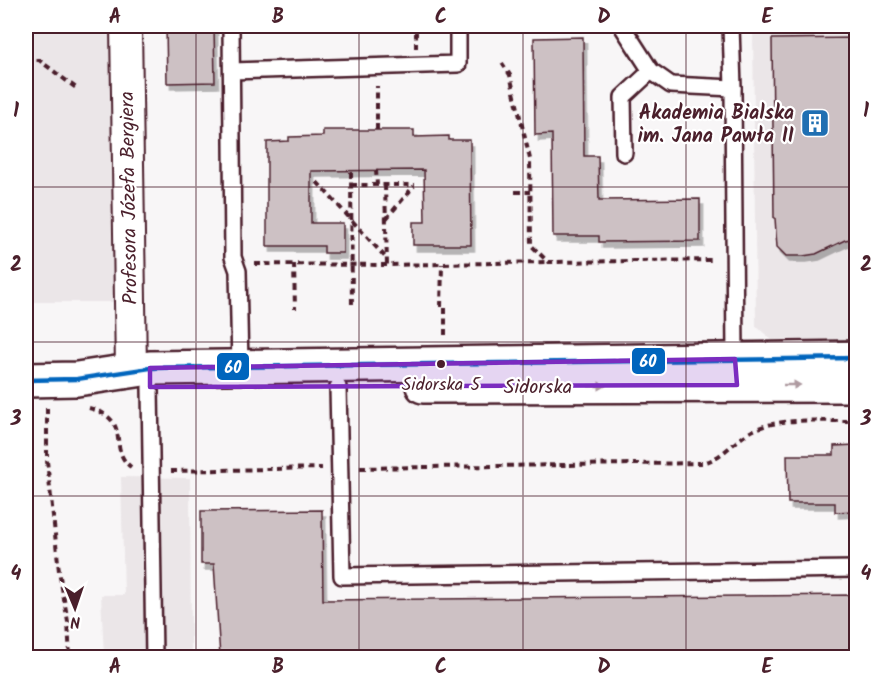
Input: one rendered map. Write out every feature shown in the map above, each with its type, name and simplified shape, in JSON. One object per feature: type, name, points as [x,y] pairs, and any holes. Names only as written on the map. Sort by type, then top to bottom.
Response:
[{"type":"street","name":"Profesora Józefa Bergiera","points":[[126,26],[141,378]]},
{"type":"street","name":"Sidorska","points":[[52,396],[141,378],[736,372],[856,357]]},
{"type":"street","name":"Sidorska","points":[[736,372],[856,385]]},
{"type":"lane","points":[[231,26],[233,257],[238,271],[241,378]]},
{"type":"lane","points":[[231,71],[459,64],[458,26]]},
{"type":"lane","points":[[622,26],[651,71],[671,85],[733,88]]},
{"type":"lane","points":[[731,26],[736,372]]},
{"type":"lane","points":[[624,153],[623,98],[651,71]]},
{"type":"lane","points":[[337,376],[342,576],[856,569]]},
{"type":"lane","points":[[141,378],[154,657]]},
{"type":"path","points":[[26,60],[39,60],[76,88]]},
{"type":"path","points":[[502,63],[510,75],[530,159],[531,245],[548,262]]},
{"type":"path","points":[[377,68],[377,130]]},
{"type":"path","points":[[376,170],[377,185]]},
{"type":"path","points":[[351,172],[352,308]]},
{"type":"path","points":[[317,182],[387,258]]},
{"type":"path","points":[[351,185],[415,185],[386,219]]},
{"type":"path","points":[[385,185],[387,265]]},
{"type":"path","points":[[515,192],[530,192]]},
{"type":"path","points":[[238,271],[246,264],[387,265],[734,260]]},
{"type":"path","points":[[294,264],[295,309]]},
{"type":"path","points":[[442,264],[445,339]]},
{"type":"path","points":[[70,657],[68,622],[58,572],[47,461],[52,396],[101,411],[111,418],[119,436],[121,455],[126,464],[133,469]]},
{"type":"path","points":[[163,471],[703,463],[714,460],[743,435],[766,426],[783,423],[856,421]]},
{"type":"highlighted area","points":[[735,359],[737,385],[150,387],[150,368]]},
{"type":"shaded area","points":[[26,26],[110,26],[114,302],[26,302]]},
{"type":"shaded area","points":[[753,26],[856,26],[856,339],[772,340],[756,326]]},
{"type":"shaded area","points":[[121,477],[190,478],[191,651],[856,642],[856,657],[104,657],[101,595],[124,595]]},
{"type":"building","points":[[166,26],[214,26],[215,82],[167,83]]},
{"type":"building","points":[[583,37],[584,156],[598,156],[599,200],[700,199],[700,241],[599,242],[599,236],[553,236],[552,134],[535,135],[534,38]]},
{"type":"building","name":"Akademia Bialska im. Jana Pawła II","points":[[856,38],[856,238],[845,240],[816,254],[786,256],[777,247],[774,218],[772,39]]},
{"type":"building","points":[[323,130],[414,130],[414,137],[449,136],[449,140],[470,140],[471,245],[413,245],[413,222],[425,222],[424,170],[311,171],[311,223],[343,223],[343,253],[324,253],[324,246],[267,246],[267,142],[289,141],[289,137],[323,136]]},
{"type":"building","points":[[856,445],[856,511],[835,512],[835,503],[788,503],[787,455],[834,455],[834,446]]},
{"type":"building","points":[[322,510],[323,600],[855,595],[855,657],[220,657],[214,564],[201,564],[201,511]]},
{"type":"transit line","name":"60","points":[[26,380],[77,379],[150,368],[856,358]]},
{"type":"place","name":"Akademia Bialska im. Jana Pawła II","points":[[815,123]]},
{"type":"place","name":"Sidorska 5","points":[[441,364]]}]
